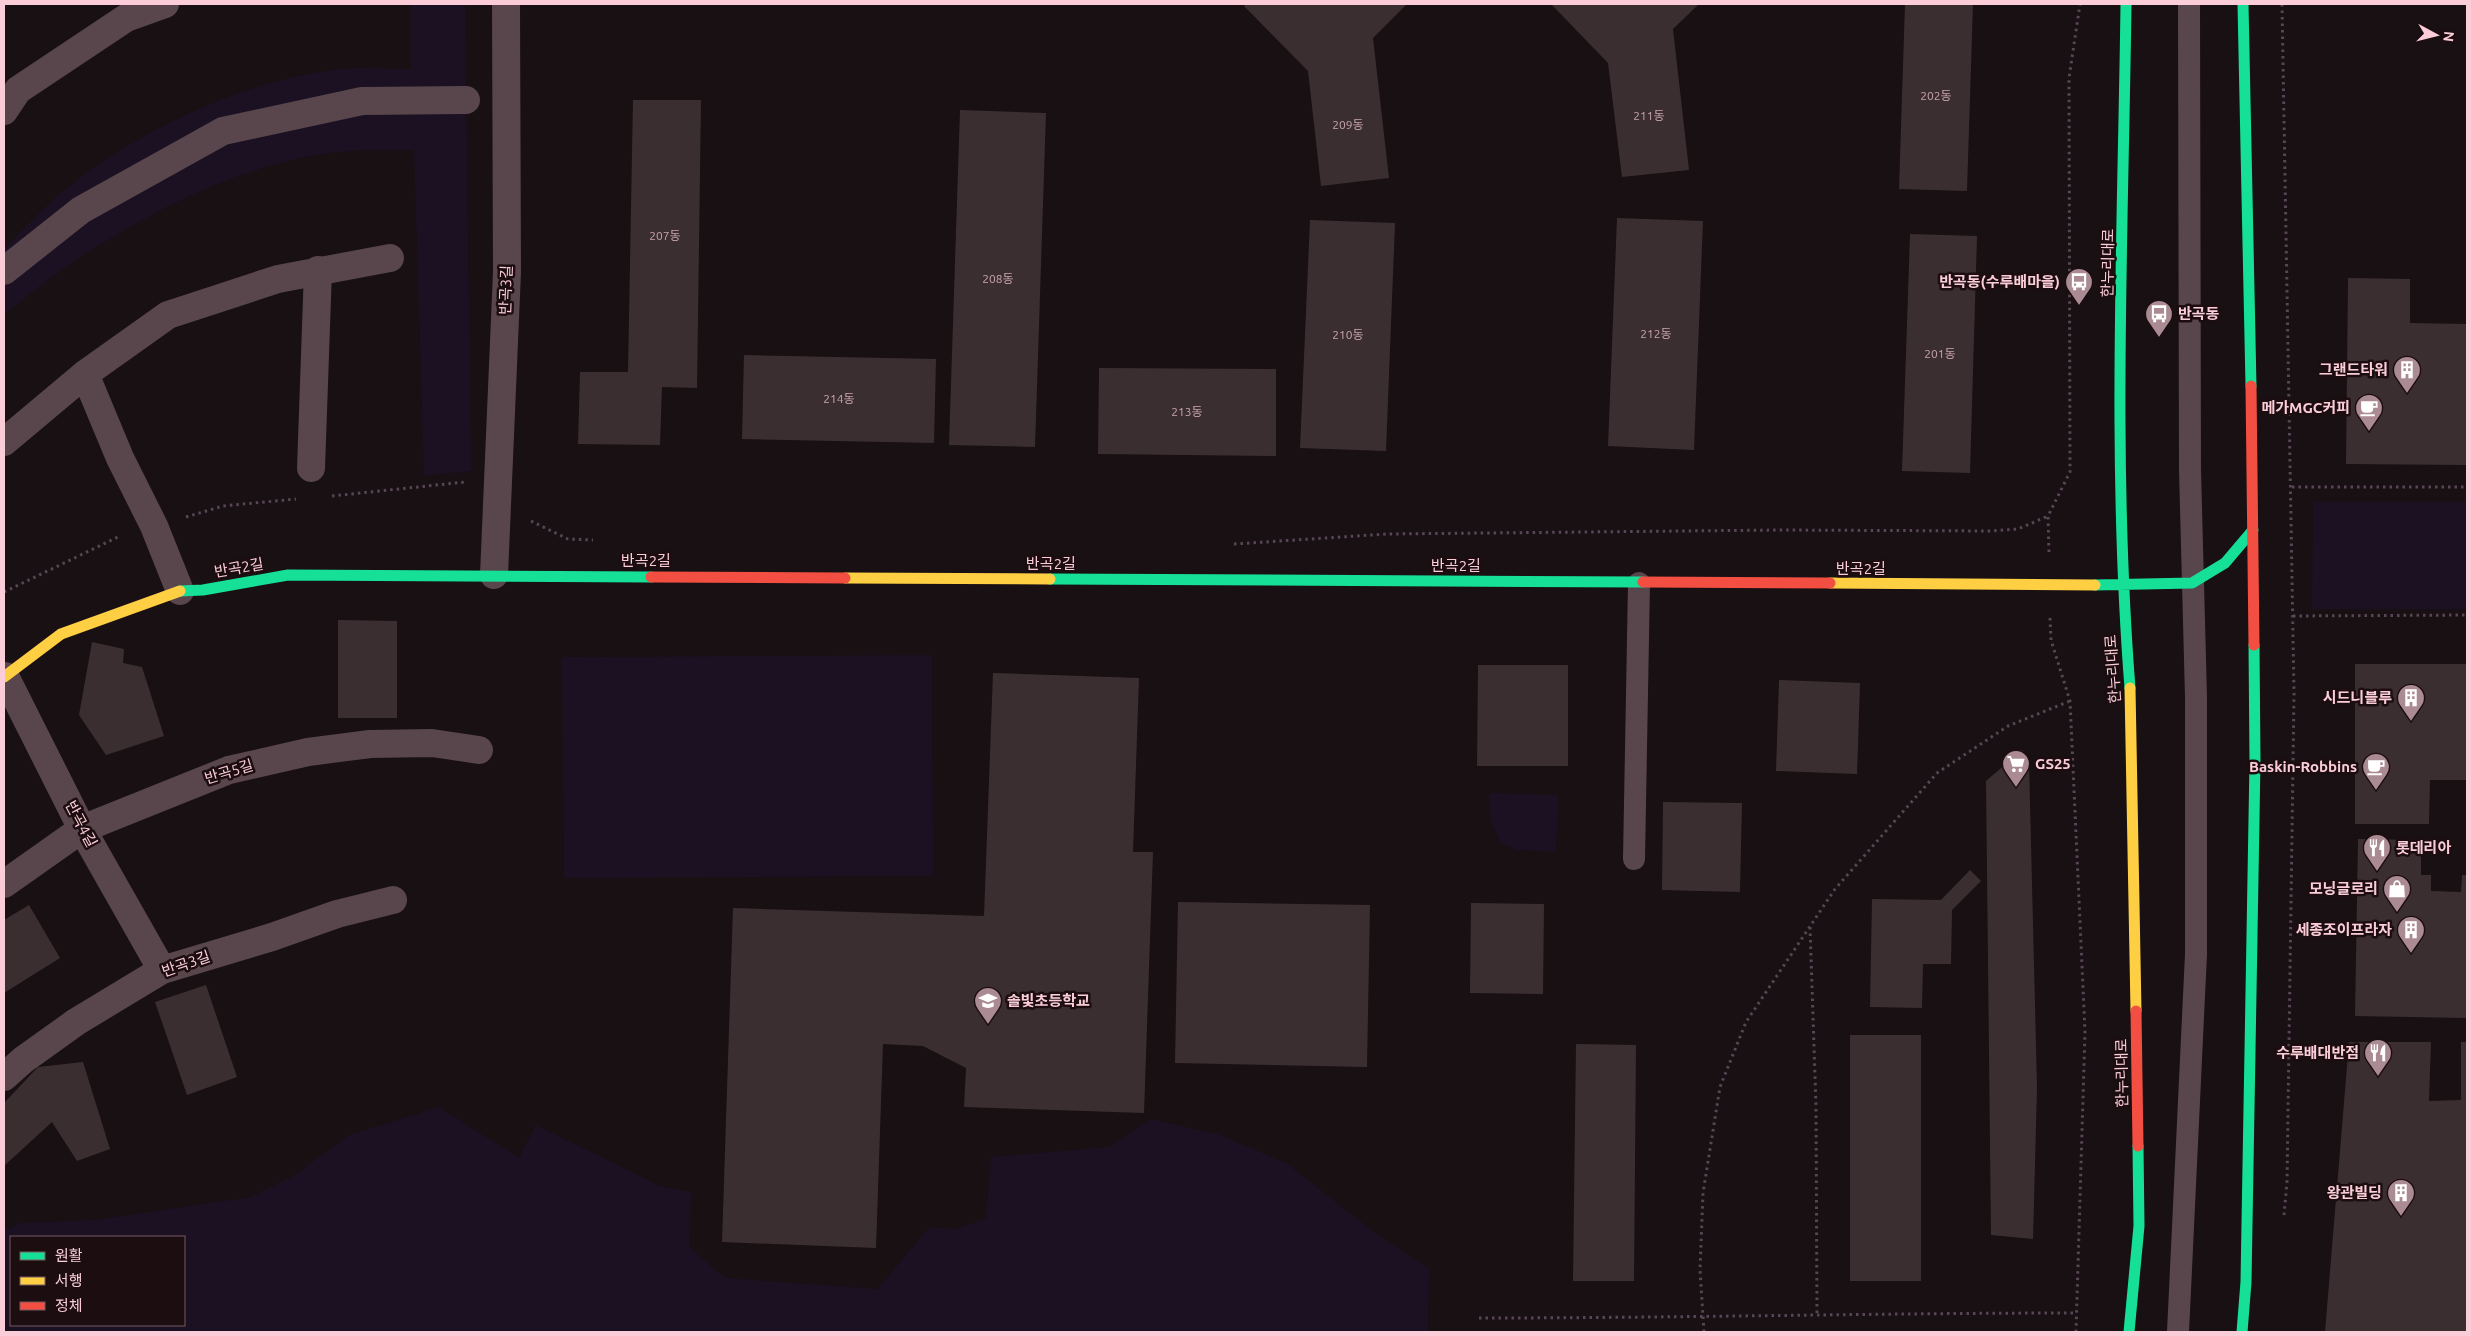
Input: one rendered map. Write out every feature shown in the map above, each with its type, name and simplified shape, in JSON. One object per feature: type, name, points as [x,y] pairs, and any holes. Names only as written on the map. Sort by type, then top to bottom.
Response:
[{"type":"street","points":[[4,111],[18,90],[126,18],[165,4]]},
{"type":"street","name":"반곡3길","points":[[494,576],[506,272],[506,4]]},
{"type":"street","name":"한누리대로","points":[[2126,4],[2119,471],[2122,585],[2130,701],[2139,1226],[2129,1332]]},
{"type":"street","points":[[2242,1332],[2246,1282],[2255,761],[2254,530],[2243,4]]},
{"type":"street","points":[[4,271],[81,210],[223,131],[362,101],[466,100]]},
{"type":"street","points":[[4,442],[85,374],[168,316],[278,279],[390,258]]},
{"type":"street","points":[[311,468],[318,270]]},
{"type":"street","points":[[85,374],[120,458],[154,526],[180,591]]},
{"type":"street","points":[[2192,583],[2225,563],[2254,530]]},
{"type":"street","name":"반곡2길","points":[[4,676],[61,634],[180,591],[203,590],[288,575],[2122,585],[2192,583]]},
{"type":"street","name":"반곡4길","points":[[4,676],[82,829],[162,970]]},
{"type":"street","name":"반곡5길","points":[[4,884],[82,829],[229,770],[308,752],[370,744],[432,743],[479,750]]},
{"type":"street","name":"반곡3길","points":[[4,1077],[23,1060],[76,1022],[162,970],[272,937],[337,914],[393,900]]},
{"type":"lane","points":[[2178,1332],[2196,954],[2196,697],[2192,583],[2189,4]]},
{"type":"lane","points":[[1634,859],[1639,582]]},
{"type":"path","points":[[1230,544],[1387,534],[1991,530],[2018,529],[2048,516],[2070,472],[2069,78],[2080,4]]},
{"type":"path","points":[[330,496],[477,481],[498,482]]},
{"type":"path","points":[[2292,487],[2467,487]]},
{"type":"path","points":[[4,592],[128,533],[223,506],[301,499]]},
{"type":"path","points":[[530,520],[568,540],[598,540]]},
{"type":"path","points":[[2293,616],[2467,615]]},
{"type":"path","points":[[2051,640],[2070,701],[2085,1032],[2076,1332]]},
{"type":"path","points":[[1704,1332],[1700,1270],[1704,1193],[1720,1087],[1746,1022],[1835,889],[1937,773],[2008,726],[2070,701]]},
{"type":"path","points":[[1810,926],[1816,1106],[1817,1313]]},
{"type":"path","points":[[1478,1318],[1703,1317],[1817,1313],[2076,1313]]},
{"type":"shaded area","points":[[411,4],[465,4],[471,471],[424,476],[414,150],[330,153],[287,161],[243,174],[156,212],[115,236],[75,261],[4,315],[4,249],[42,210],[67,188],[126,147],[192,112],[226,98],[296,76],[331,70],[360,68],[411,69]]},
{"type":"shaded area","points":[[2313,502],[2467,502],[2467,609],[2312,609]]},
{"type":"shaded area","points":[[932,655],[933,876],[564,878],[562,657]]},
{"type":"shaded area","points":[[1489,793],[1558,795],[1556,852],[1517,850],[1501,843],[1491,821]]},
{"type":"shaded area","points":[[439,1107],[519,1158],[536,1125],[660,1186],[691,1192],[689,1247],[725,1278],[878,1289],[929,1227],[957,1229],[986,1218],[991,1157],[1109,1147],[1151,1119],[1221,1135],[1286,1163],[1374,1232],[1429,1269],[1428,1332],[4,1332],[4,1231],[19,1223],[94,1220],[251,1197],[293,1176],[349,1135]]},
{"type":"building","points":[[1246,4],[1407,4],[1373,38],[1389,178],[1321,186],[1308,71],[1244,6]]},
{"type":"building","points":[[1551,4],[1699,4],[1673,29],[1689,170],[1622,177],[1608,63]]},
{"type":"building","points":[[1905,4],[1973,4],[1967,191],[1899,189]]},
{"type":"building","points":[[633,100],[701,100],[697,388],[662,387],[660,445],[578,444],[580,372],[628,372]]},
{"type":"building","points":[[960,110],[1046,113],[1035,447],[949,445]]},
{"type":"building","points":[[1617,218],[1703,221],[1694,450],[1608,446]]},
{"type":"building","points":[[1310,220],[1395,223],[1386,451],[1300,448]]},
{"type":"building","points":[[1910,234],[1977,236],[1970,473],[1902,471]]},
{"type":"building","name":"그랜드타워","points":[[2348,278],[2410,279],[2410,323],[2467,324],[2467,465],[2346,464]]},
{"type":"building","points":[[744,355],[936,359],[934,443],[742,439]]},
{"type":"building","points":[[1099,368],[1276,369],[1276,456],[1098,454]]},
{"type":"building","points":[[338,620],[397,621],[397,718],[338,718]]},
{"type":"building","points":[[92,642],[124,649],[123,663],[142,667],[164,736],[106,755],[79,715]]},
{"type":"building","name":"시드니블루","points":[[2355,664],[2467,664],[2467,780],[2430,780],[2429,824],[2355,824]]},
{"type":"building","points":[[1478,665],[1568,665],[1568,766],[1477,766]]},
{"type":"building","points":[[993,673],[1139,678],[1133,852],[1153,852],[1144,1113],[964,1107],[966,1068],[923,1046],[883,1044],[876,1248],[722,1242],[733,908],[984,916]]},
{"type":"building","points":[[1779,680],[1860,683],[1857,774],[1776,771]]},
{"type":"building","points":[[2022,750],[2029,762],[2037,1087],[2033,1239],[1991,1235],[1986,781]]},
{"type":"building","points":[[1663,802],[1742,803],[1740,892],[1662,890]]},
{"type":"building","name":"세종조이프라자","points":[[2358,839],[2421,840],[2421,875],[2431,875],[2431,891],[2461,892],[2462,875],[2467,875],[2467,1018],[2355,1016]]},
{"type":"building","points":[[1970,870],[1981,881],[1952,910],[1951,964],[1923,964],[1922,1008],[1870,1007],[1872,899],[1941,900]]},
{"type":"building","points":[[1178,902],[1370,905],[1367,1067],[1175,1063]]},
{"type":"building","points":[[1471,903],[1544,904],[1543,994],[1470,993]]},
{"type":"building","points":[[29,905],[60,958],[4,993],[4,920]]},
{"type":"building","points":[[206,985],[237,1077],[187,1095],[155,1002]]},
{"type":"building","points":[[1850,1035],[1921,1035],[1921,1281],[1850,1281]]},
{"type":"building","name":"왕관빌딩","points":[[2349,1042],[2431,1042],[2429,1101],[2461,1100],[2461,1042],[2467,1042],[2467,1332],[2325,1332]]},
{"type":"building","points":[[1576,1044],[1636,1045],[1634,1281],[1573,1281]]},
{"type":"building","points":[[83,1062],[110,1149],[77,1161],[52,1122],[4,1166],[4,1103],[38,1067]]},
{"type":"traffic: fast","points":[[2126,4],[2120,432],[2121,517],[2130,688]]},
{"type":"traffic: fast","points":[[2243,4],[2251,386]]},
{"type":"traffic: fast","points":[[2095,585],[2192,583],[2225,563],[2253,530]]},
{"type":"traffic: fast","points":[[180,591],[203,590],[288,575],[651,577]]},
{"type":"traffic: fast","points":[[1050,579],[1643,582]]},
{"type":"traffic: fast","points":[[2242,1332],[2246,1282],[2255,761],[2254,645]]},
{"type":"traffic: fast","points":[[2129,1332],[2139,1226],[2138,1146]]},
{"type":"traffic: slow","points":[[845,578],[1050,579]]},
{"type":"traffic: slow","points":[[1830,583],[2095,585]]},
{"type":"traffic: slow","points":[[4,677],[61,634],[180,591]]},
{"type":"traffic: slow","points":[[2130,688],[2136,1011]]},
{"type":"traffic: jam","points":[[2251,386],[2254,645]]},
{"type":"traffic: jam","points":[[651,577],[845,578]]},
{"type":"traffic: jam","points":[[1643,582],[1830,583]]},
{"type":"traffic: jam","points":[[2136,1011],[2138,1146]]},
{"type":"place","name":"반곡동(수루배마을)","points":[[2079,306]]},
{"type":"place","name":"반곡동","points":[[2159,338]]},
{"type":"place","name":"그랜드타워","points":[[2407,394]]},
{"type":"place","name":"메가MGC커피","points":[[2369,432]]},
{"type":"place","name":"시드니블루","points":[[2411,722]]},
{"type":"place","name":"GS25","points":[[2016,788]]},
{"type":"place","name":"Baskin-Robbins","points":[[2376,791]]},
{"type":"place","name":"롯데리아","points":[[2377,872]]},
{"type":"place","name":"모닝글로리","points":[[2397,913]]},
{"type":"place","name":"세종조이프라자","points":[[2411,954]]},
{"type":"place","name":"솔빛초등학교","points":[[988,1025]]},
{"type":"place","name":"수루배대반점","points":[[2378,1077]]},
{"type":"place","name":"왕관빌딩","points":[[2401,1217]]}]
